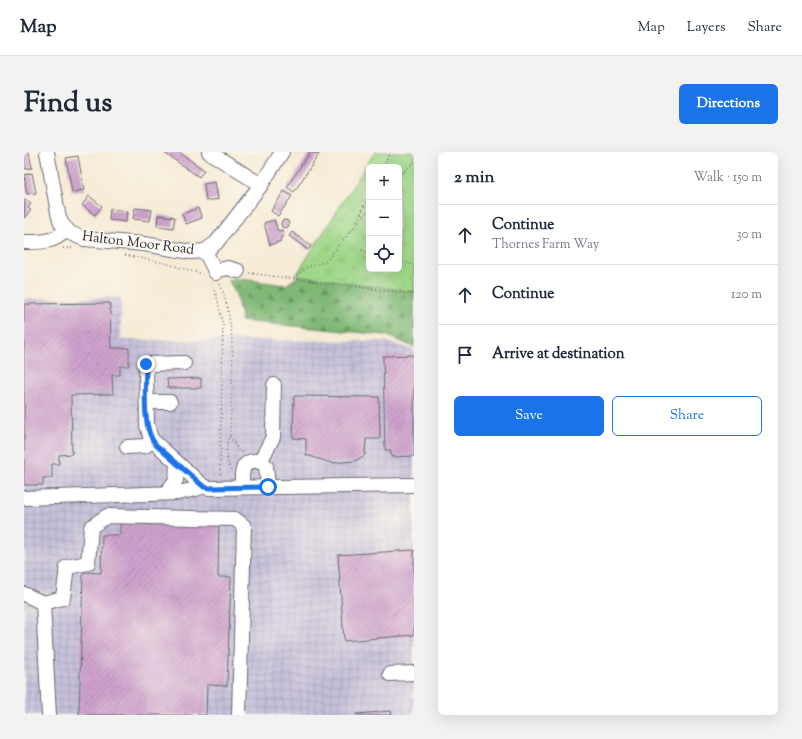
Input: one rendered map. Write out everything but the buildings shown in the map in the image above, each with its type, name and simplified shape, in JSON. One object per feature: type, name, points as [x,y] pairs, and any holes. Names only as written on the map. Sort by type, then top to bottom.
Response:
[{"type":"street","points":[[47,152],[58,213],[66,230]]},
{"type":"street","points":[[209,152],[261,185]]},
{"type":"street","points":[[238,272],[228,268],[216,272],[207,250],[216,244],[261,185],[282,152]]},
{"type":"street","name":"Halton Moor Road","points":[[24,242],[48,241],[55,239],[66,230],[84,239],[144,244],[191,252],[207,250]]},
{"type":"street","points":[[184,363],[146,364],[148,433],[152,441],[203,486],[220,488],[242,483],[268,487],[414,485]]},
{"type":"street","points":[[257,461],[273,436],[274,385]]},
{"type":"street","points":[[147,402],[170,402]]},
{"type":"street","points":[[127,447],[145,446],[152,441]]},
{"type":"street","points":[[242,483],[244,466],[250,461],[257,461],[268,470],[268,487]]},
{"type":"street","points":[[166,493],[176,480],[177,464]]},
{"type":"street","points":[[24,498],[166,493],[188,491],[203,486]]},
{"type":"street","points":[[24,594],[43,603],[63,598],[67,567],[88,562],[91,527],[107,516],[235,519],[244,526],[239,715]]},
{"type":"street","points":[[43,603],[49,715]]},
{"type":"street","points":[[390,674],[414,672]]},
{"type":"path","points":[[384,164],[390,152]]},
{"type":"path","points":[[402,173],[414,162]]},
{"type":"path","points":[[357,222],[367,200]]},
{"type":"path","points":[[294,278],[307,267],[325,262],[366,212]]},
{"type":"path","points":[[62,248],[76,248]]},
{"type":"path","points":[[362,250],[366,252]]},
{"type":"path","points":[[125,255],[164,263],[208,276],[216,272]]},
{"type":"path","points":[[402,262],[414,265]]},
{"type":"path","points":[[238,272],[414,294]]},
{"type":"path","points":[[223,291],[227,301],[233,332],[230,436],[227,441],[229,466],[242,483]]},
{"type":"path","points":[[230,436],[238,450],[257,461]]},
{"type":"shaded area","points":[[121,297],[121,340],[385,341],[414,350],[414,715],[24,715],[24,299]]},
{"type":"green space","points":[[375,152],[414,152],[414,292],[296,275],[366,166],[366,272],[402,272],[402,164],[367,164]]},
{"type":"green space","points":[[414,183],[414,347],[385,335],[242,321],[236,294],[229,281],[232,278],[286,285],[304,272],[366,270],[366,272],[402,272],[402,252]]},
{"type":"route","points":[[146,364],[147,425],[151,440],[204,487],[268,487]]}]
